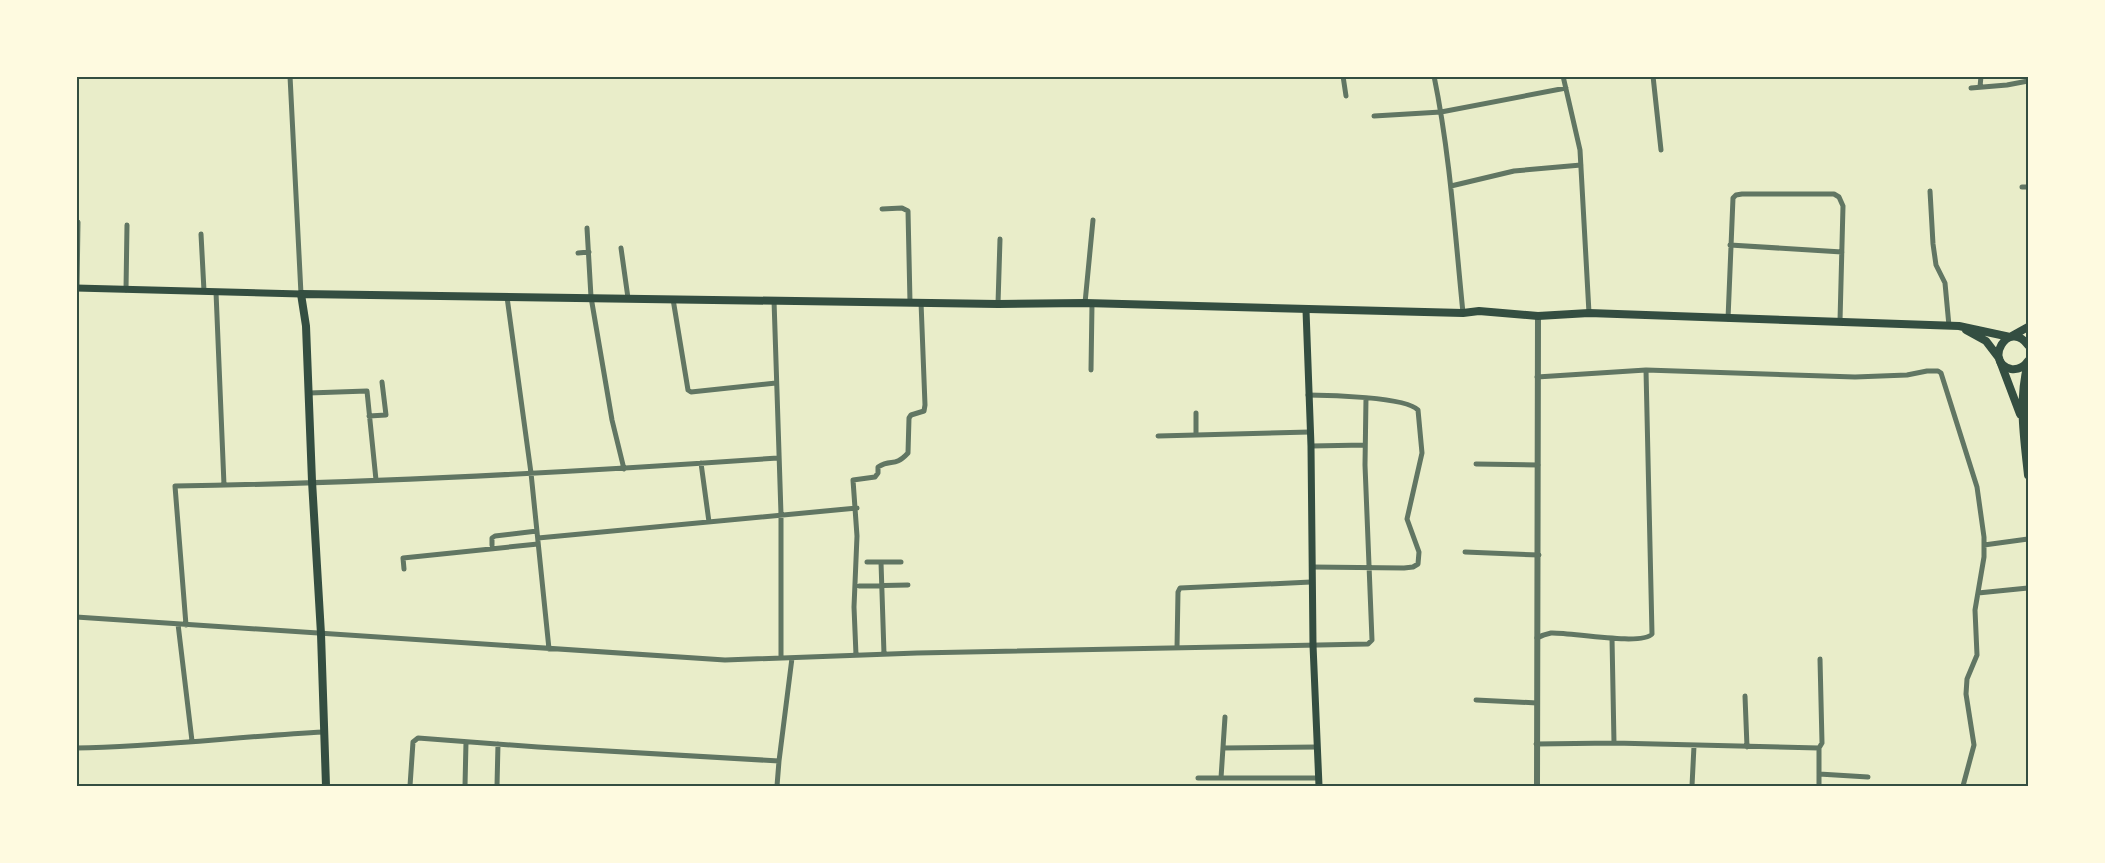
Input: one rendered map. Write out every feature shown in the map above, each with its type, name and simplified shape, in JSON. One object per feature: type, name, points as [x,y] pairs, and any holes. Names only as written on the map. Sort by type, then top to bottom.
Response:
[{"type":"highway","points":[[326,786],[306,326],[301,294],[998,304],[1088,303],[1306,310],[1463,313],[1476,311],[1538,316],[1589,313],[1959,326],[2019,337],[2028,345]]},
{"type":"highway","points":[[1959,326],[1986,341],[2006,366],[2016,369],[2028,362]]},
{"type":"highway","points":[[1999,358],[2001,343],[2028,327]]},
{"type":"main road","points":[[77,288],[301,294]]},
{"type":"main road","points":[[1306,310],[1311,446],[1311,582],[1319,782]]},
{"type":"main road","points":[[1999,358],[2022,422]]},
{"type":"main road","points":[[2028,362],[2023,388],[2022,422],[2028,475]]},
{"type":"street","points":[[290,76],[301,294]]},
{"type":"street","points":[[1343,76],[1346,96]]},
{"type":"street","points":[[1434,76],[1451,186],[1463,313]]},
{"type":"street","points":[[1563,76],[1581,165],[1589,313]]},
{"type":"street","points":[[1653,76],[1661,150]]},
{"type":"street","points":[[1980,87],[1981,76]]},
{"type":"street","points":[[1971,88],[2007,86],[2028,81],[2028,76]]},
{"type":"street","points":[[1374,116],[1441,112],[1566,88]]},
{"type":"street","points":[[1451,186],[1514,171],[1581,165]]},
{"type":"street","points":[[1930,191],[1933,244],[1936,265],[1945,283],[1949,326]]},
{"type":"street","points":[[1728,319],[1733,198],[1736,195],[1834,194],[1839,197],[1843,206],[1840,321]]},
{"type":"street","points":[[882,208],[902,208],[908,211],[910,302]]},
{"type":"street","points":[[1091,370],[1088,303],[1093,220]]},
{"type":"street","points":[[77,288],[78,222]]},
{"type":"street","points":[[126,290],[127,225]]},
{"type":"street","points":[[587,228],[591,297],[612,420],[624,469]]},
{"type":"street","points":[[201,234],[211,291],[224,485]]},
{"type":"street","points":[[998,304],[1000,239]]},
{"type":"street","points":[[1730,246],[1842,252]]},
{"type":"street","points":[[621,248],[628,298]]},
{"type":"street","points":[[578,253],[589,252]]},
{"type":"street","points":[[507,297],[531,473],[549,649]]},
{"type":"street","points":[[673,299],[688,390],[691,392],[776,383]]},
{"type":"street","points":[[774,300],[781,514],[781,658]]},
{"type":"street","points":[[856,655],[854,608],[857,508],[854,480],[875,477],[878,467],[882,464],[898,463],[904,458],[908,453],[909,418],[911,415],[924,411],[921,302]]},
{"type":"street","points":[[1537,786],[1538,316]]},
{"type":"street","points":[[1537,377],[1646,370],[1855,376],[1907,375],[1938,371],[1944,377],[1975,479],[1980,501],[1984,545],[1982,593],[1976,610],[1977,655],[1967,679],[1966,694],[1974,745],[1963,786]]},
{"type":"street","points":[[1537,638],[1549,633],[1612,638],[1646,638],[1652,634],[1646,370]]},
{"type":"street","points":[[369,416],[386,415],[382,382]]},
{"type":"street","points":[[309,393],[367,391],[376,480]]},
{"type":"street","points":[[1308,394],[1349,395],[1410,404],[1415,407],[1419,415],[1422,453],[1407,519],[1419,552],[1418,564],[1413,567],[1312,567]]},
{"type":"street","points":[[76,617],[725,660],[884,654],[1368,644],[1371,642],[1365,445],[1366,398]]},
{"type":"street","points":[[1196,413],[1196,434]]},
{"type":"street","points":[[1158,436],[1310,432]]},
{"type":"street","points":[[1311,446],[1365,445]]},
{"type":"street","points":[[186,625],[174,487],[443,478],[624,469],[778,458]]},
{"type":"street","points":[[701,463],[709,522]]},
{"type":"street","points":[[1476,464],[1538,465]]},
{"type":"street","points":[[404,569],[403,558],[781,514],[857,508]]},
{"type":"street","points":[[492,544],[492,538],[495,536],[537,531]]},
{"type":"street","points":[[1984,545],[2028,539]]},
{"type":"street","points":[[1466,552],[1539,555]]},
{"type":"street","points":[[881,561],[884,654]]},
{"type":"street","points":[[867,562],[901,562]]},
{"type":"street","points":[[1178,648],[1178,592],[1180,588],[1311,582]]},
{"type":"street","points":[[860,586],[908,585]]},
{"type":"street","points":[[1982,593],[2028,588]]},
{"type":"street","points":[[178,624],[192,741]]},
{"type":"street","points":[[1612,638],[1614,743]]},
{"type":"street","points":[[777,786],[792,658]]},
{"type":"street","points":[[1819,786],[1819,748],[1822,743],[1820,659]]},
{"type":"street","points":[[1745,696],[1747,747]]},
{"type":"street","points":[[1476,700],[1538,703]]},
{"type":"street","points":[[1221,778],[1225,717]]},
{"type":"street","points":[[76,748],[110,748],[324,732]]},
{"type":"street","points":[[410,786],[415,740],[418,738],[779,760]]},
{"type":"street","points":[[465,741],[465,786]]},
{"type":"street","points":[[1536,744],[1614,743],[1694,747],[1819,748]]},
{"type":"street","points":[[497,786],[498,744]]},
{"type":"street","points":[[1223,748],[1317,747]]},
{"type":"street","points":[[1692,786],[1694,747]]},
{"type":"street","points":[[1819,774],[1868,777]]},
{"type":"street","points":[[1198,778],[1319,782]]}]
